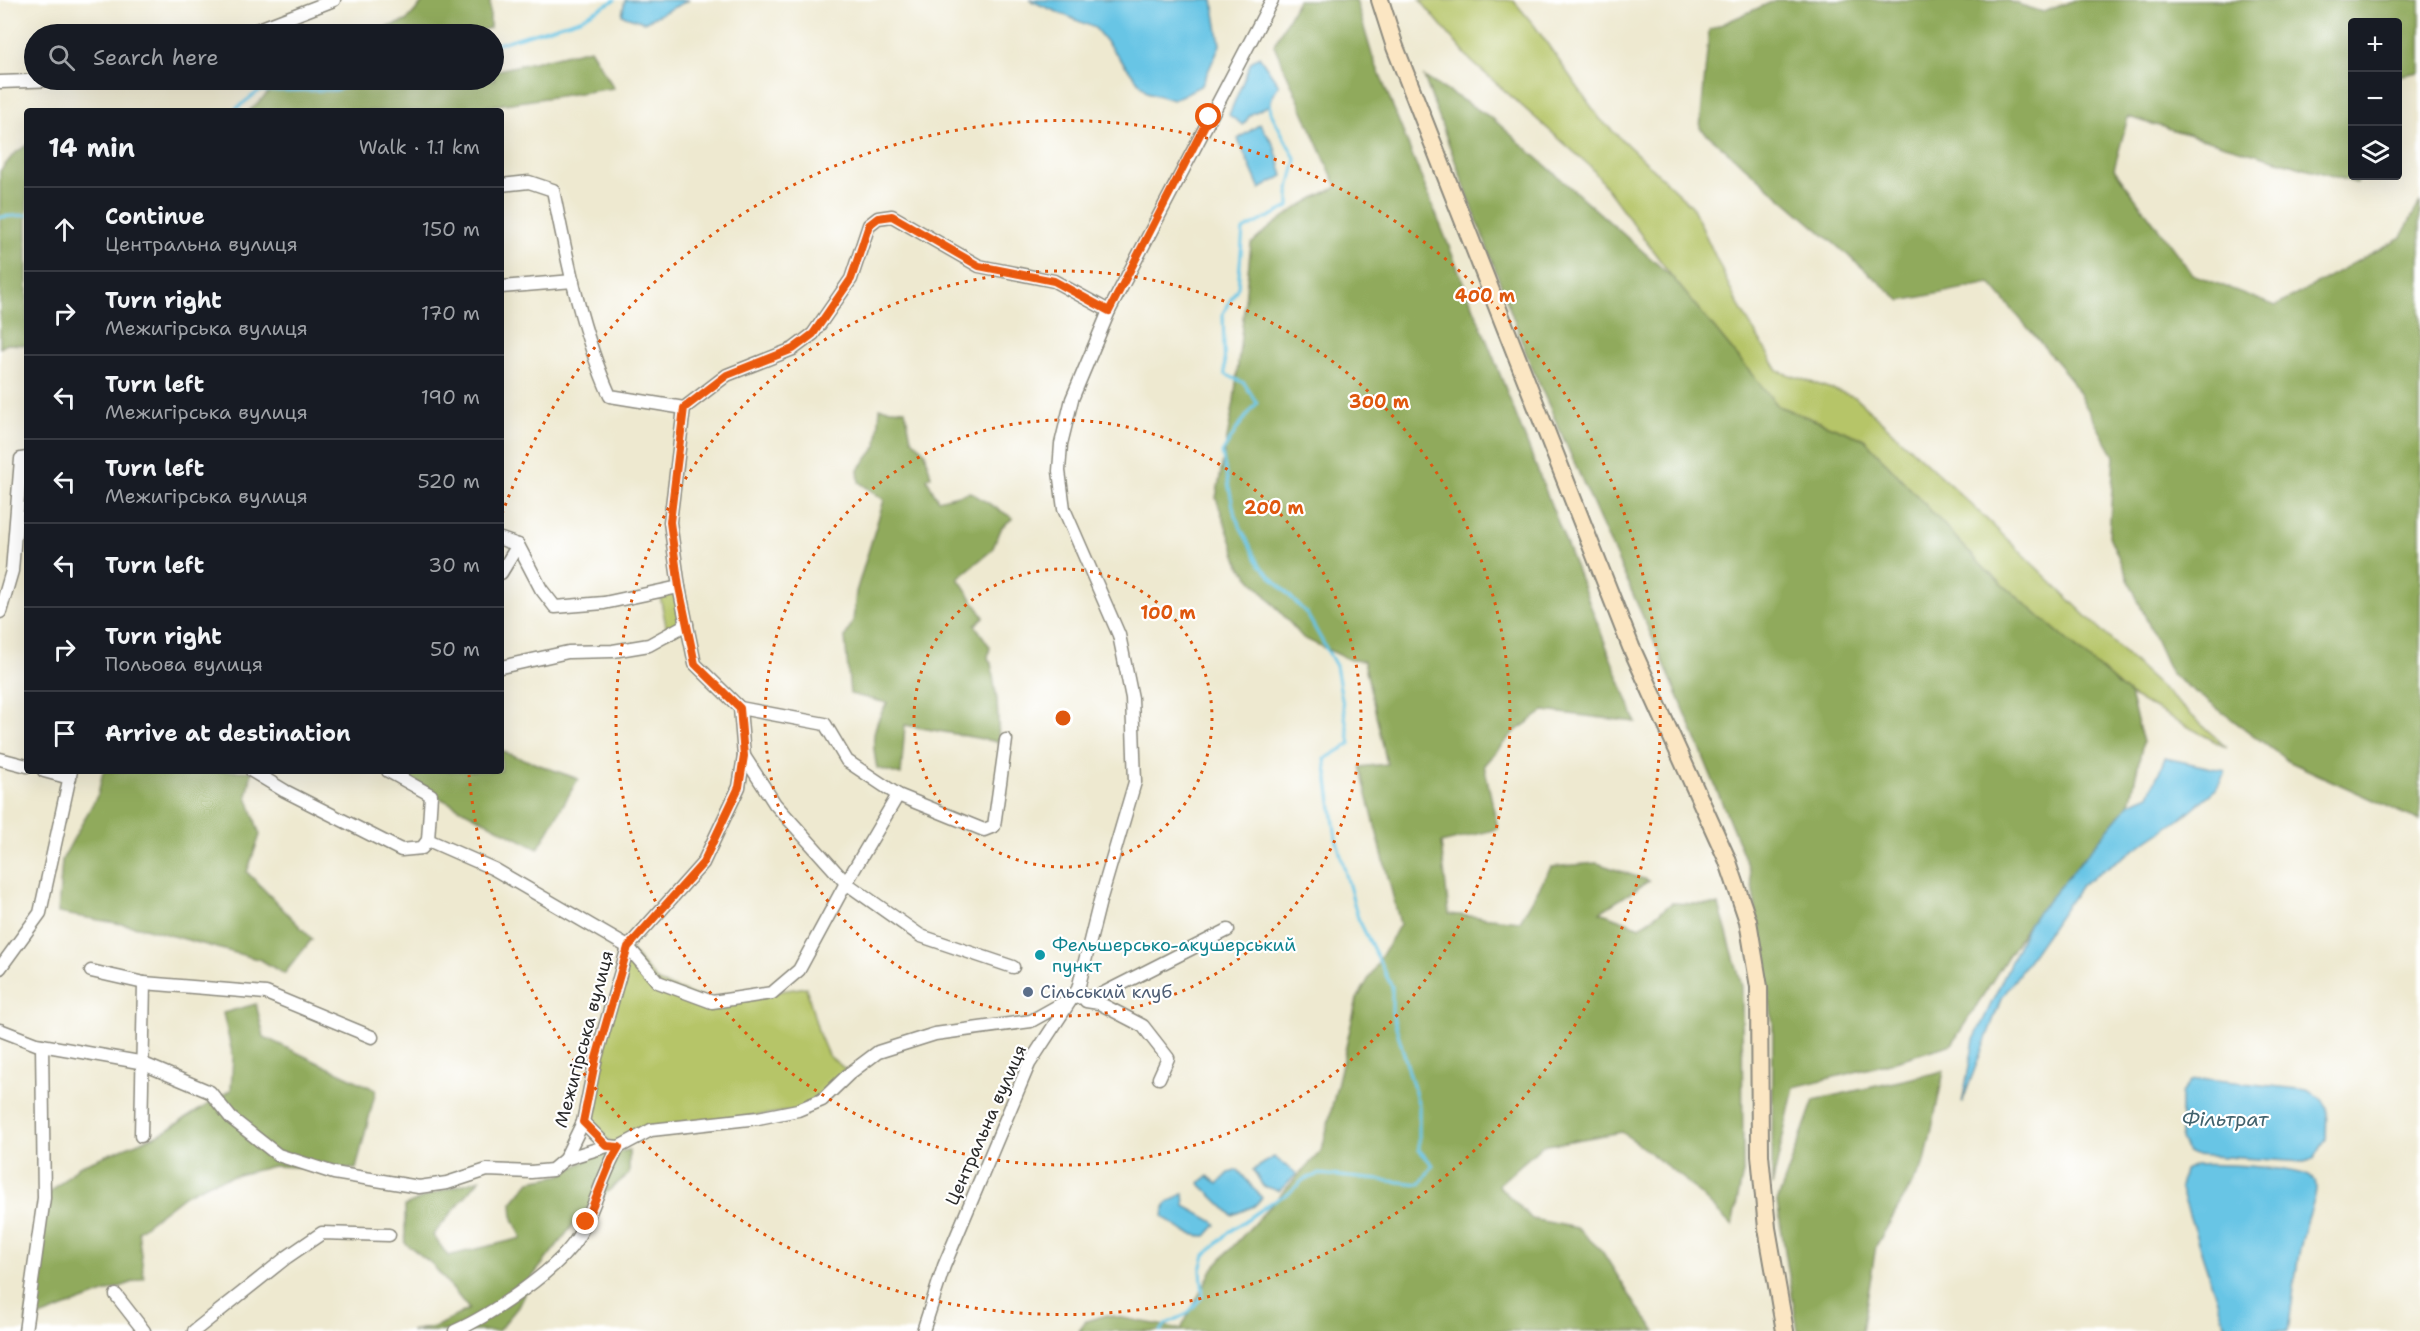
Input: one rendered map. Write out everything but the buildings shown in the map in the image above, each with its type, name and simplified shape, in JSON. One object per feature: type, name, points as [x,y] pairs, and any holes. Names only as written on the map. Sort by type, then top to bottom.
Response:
[{"type":"main road","points":[[1380,0],[1395,47],[1631,647],[1727,858],[1748,921],[1760,987],[1761,1166],[1767,1228],[1785,1331]]},
{"type":"street","points":[[272,24],[334,0]]},
{"type":"street","name":"Центральна вулиця","points":[[923,1331],[944,1266],[1029,1064],[1078,989],[1100,901],[1135,782],[1132,698],[1119,635],[1064,509],[1059,471],[1061,444],[1072,399],[1109,311],[1272,0]]},
{"type":"street","points":[[0,82],[24,81]]},
{"type":"street","points":[[504,185],[529,182],[552,190],[573,281],[598,370],[610,396],[684,408]]},
{"type":"street","points":[[1006,740],[994,826],[984,830],[898,795],[847,761],[825,724],[740,708],[695,664],[679,587],[670,522],[684,408],[727,375],[793,349],[813,334],[851,279],[869,225],[878,218],[892,216],[979,266],[1054,281],[1109,311]]},
{"type":"street","points":[[504,287],[573,281]]},
{"type":"street","points":[[0,612],[12,571],[21,459],[24,458]]},
{"type":"street","points":[[504,540],[518,545],[541,589],[555,608],[604,603],[679,587]]},
{"type":"street","points":[[504,568],[518,545]]},
{"type":"street","points":[[504,666],[568,652],[613,651],[649,645],[687,624]]},
{"type":"street","name":"Межигірська вулиця","points":[[565,1159],[583,1122],[596,1058],[628,947],[703,863],[739,787],[744,756],[740,708]]},
{"type":"street","points":[[744,756],[775,804],[846,883],[921,936],[1013,966]]},
{"type":"street","points":[[0,759],[24,765]]},
{"type":"street","points":[[257,774],[285,791],[401,850],[422,848],[428,840],[431,795],[393,774]]},
{"type":"street","points":[[0,968],[40,913],[71,775]]},
{"type":"street","points":[[428,840],[494,869],[628,947],[658,982],[712,1002],[772,993],[799,970],[846,883],[898,795]]},
{"type":"street","points":[[0,1030],[42,1045],[144,1064],[210,1092],[231,1118],[278,1155],[334,1173],[432,1186],[488,1170],[531,1172],[552,1170],[565,1159],[613,1146],[651,1130],[758,1118],[798,1110],[822,1100],[850,1073],[878,1052],[935,1034],[1031,1021],[1072,998],[1098,996],[1228,930]]},
{"type":"street","points":[[91,971],[144,983],[266,993],[372,1037]]},
{"type":"street","points":[[141,1136],[144,983]]},
{"type":"street","points":[[1072,998],[1099,1003],[1143,1026],[1168,1058],[1159,1077]]},
{"type":"street","points":[[25,1331],[44,1198],[42,1045]]},
{"type":"street","points":[[583,1122],[613,1146]]},
{"type":"street","points":[[454,1331],[476,1322],[499,1308],[549,1268],[575,1242],[613,1146]]},
{"type":"street","points":[[194,1331],[287,1257],[322,1233],[388,1235]]},
{"type":"street","points":[[116,1294],[144,1331]]},
{"type":"green space","points":[[425,0],[490,0],[490,24],[397,24],[406,21]]},
{"type":"green space","points":[[1298,0],[1356,0],[1372,55],[1636,722],[1544,711],[1513,733],[1484,765],[1498,829],[1441,843],[1449,914],[1520,921],[1551,867],[1597,863],[1649,881],[1600,912],[1640,927],[1672,903],[1719,905],[1742,986],[1743,1173],[1732,1226],[1684,1179],[1622,1132],[1542,1146],[1498,1185],[1532,1219],[1577,1228],[1602,1251],[1637,1307],[1656,1331],[1079,1331],[1086,1321],[1107,1315],[1181,1329],[1213,1268],[1322,1150],[1357,999],[1400,924],[1360,767],[1387,764],[1364,661],[1350,660],[1303,638],[1240,566],[1216,498],[1234,401],[1251,244],[1291,212],[1337,187],[1274,45]]},
{"type":"green space","points":[[1420,0],[1513,0],[1534,25],[1600,119],[1692,206],[1736,301],[1778,371],[1855,397],[2227,748],[2130,695],[1985,569],[1864,439],[1778,406],[1673,278],[1591,167],[1471,61]]},
{"type":"green space","points":[[1776,0],[2005,0],[2043,12],[2075,0],[2420,0],[2420,72],[2402,75],[2402,18],[2348,18],[2348,180],[2358,180],[2357,183],[2128,117],[2114,169],[2192,274],[2276,306],[2401,237],[2420,202],[2420,821],[2288,761],[2171,674],[2109,536],[2114,456],[2070,378],[1990,283],[1901,301],[1700,128],[1709,30]]},
{"type":"green space","points":[[590,49],[614,88],[477,108],[252,108],[271,90],[504,90],[504,69]]},
{"type":"green space","points":[[1424,77],[1492,118],[1673,278],[1778,406],[1864,439],[1985,569],[2130,695],[2143,742],[2130,803],[2029,923],[1952,1044],[1879,1066],[1794,1087],[1772,1186],[1773,1024],[1750,871],[1680,700],[1529,361]]},
{"type":"green space","points":[[24,147],[24,345],[7,344],[0,348],[0,171],[14,154]]},
{"type":"green space","points":[[880,408],[905,410],[911,438],[925,452],[931,476],[927,479],[938,500],[970,492],[1013,518],[1002,527],[992,550],[958,578],[984,617],[975,625],[990,647],[988,658],[991,663],[997,700],[999,742],[905,725],[901,775],[877,768],[874,734],[887,703],[850,694],[845,637],[853,621],[856,592],[884,500],[859,482],[858,470],[877,446]]},
{"type":"green space","points":[[679,587],[687,624],[668,636],[659,591]]},
{"type":"green space","points":[[504,752],[578,779],[538,849],[394,774],[504,774]]},
{"type":"green space","points":[[102,774],[251,774],[247,796],[260,835],[247,872],[312,939],[284,974],[261,960],[144,928],[58,913],[62,860],[98,794]]},
{"type":"green space","points":[[628,947],[658,982],[712,1002],[806,987],[819,1034],[828,1055],[850,1073],[798,1110],[651,1130],[619,1147],[583,1122]]},
{"type":"green space","points":[[256,1004],[264,1037],[376,1090],[356,1169],[273,1166],[212,1182],[185,1195],[138,1231],[144,1278],[26,1322],[44,1198],[79,1166],[164,1132],[231,1090],[233,1057],[223,1013]]},
{"type":"green space","points":[[1944,1071],[1925,1162],[1876,1246],[1862,1331],[1798,1331],[1777,1202],[1814,1100]]},
{"type":"green space","points":[[629,1150],[629,1174],[584,1211],[533,1276],[518,1307],[498,1331],[410,1331],[435,1327],[469,1309],[432,1264],[405,1243],[405,1206],[432,1194],[480,1179],[433,1235],[448,1256],[522,1238],[513,1219],[512,1203],[530,1181],[561,1175],[593,1156]]},
{"type":"water","points":[[625,0],[689,0],[644,22],[622,15]]},
{"type":"water","points":[[1029,0],[1213,0],[1220,45],[1202,85],[1173,100],[1147,92],[1095,28]]},
{"type":"water","points":[[1259,56],[1279,85],[1270,105],[1251,114],[1243,125],[1229,115],[1251,62]]},
{"type":"water","points":[[1260,124],[1274,145],[1283,176],[1260,189],[1238,139]]},
{"type":"water","points":[[2165,758],[2226,771],[2216,789],[2180,819],[2082,884],[2001,999],[1962,1103],[1974,1040],[2029,923],[2130,803],[2149,795]]},
{"type":"water","name":"Фільтрат","points":[[2208,1079],[2307,1090],[2322,1099],[2327,1107],[2326,1139],[2314,1159],[2304,1162],[2194,1155],[2187,1152],[2181,1139],[2181,1093],[2191,1081]]},
{"type":"water","points":[[1274,1157],[1297,1174],[1279,1191],[1263,1186],[1253,1170]]},
{"type":"water","points":[[2194,1165],[2278,1169],[2309,1176],[2315,1181],[2315,1196],[2300,1248],[2288,1331],[2227,1331],[2180,1187],[2184,1170]]},
{"type":"water","points":[[1238,1170],[1262,1198],[1254,1206],[1232,1215],[1199,1183],[1208,1176],[1218,1184],[1229,1173]]},
{"type":"water","points":[[1184,1193],[1185,1206],[1216,1225],[1206,1236],[1193,1235],[1163,1216],[1166,1204]]},
{"type":"waterway","points":[[504,42],[580,19],[615,0]]},
{"type":"waterway","points":[[237,108],[259,91],[335,90]]},
{"type":"waterway","points":[[1161,1331],[1166,1324],[1187,1314],[1203,1296],[1201,1270],[1205,1255],[1229,1232],[1289,1193],[1303,1180],[1319,1174],[1420,1184],[1433,1165],[1419,1150],[1419,1106],[1392,1013],[1392,987],[1358,918],[1336,838],[1325,759],[1350,744],[1336,666],[1307,614],[1259,564],[1235,516],[1222,453],[1238,427],[1257,403],[1244,383],[1225,374],[1223,313],[1238,287],[1243,230],[1289,207],[1289,188],[1296,160],[1271,113],[1270,105]]},
{"type":"waterway","points":[[0,217],[24,215]]},
{"type":"place","name":"Фельшерсько-акушерський пункт","points":[[1040,955]]},
{"type":"place","name":"Сільський клуб","points":[[1028,992]]},
{"type":"route","points":[[586,1222],[619,1147],[607,1146],[583,1122],[596,1058],[628,947],[703,863],[739,787],[744,756],[740,708],[695,664],[679,587],[670,522],[684,408],[727,375],[793,349],[813,334],[851,279],[869,225],[878,218],[892,216],[979,266],[1054,281],[1109,311],[1209,117]]}]
